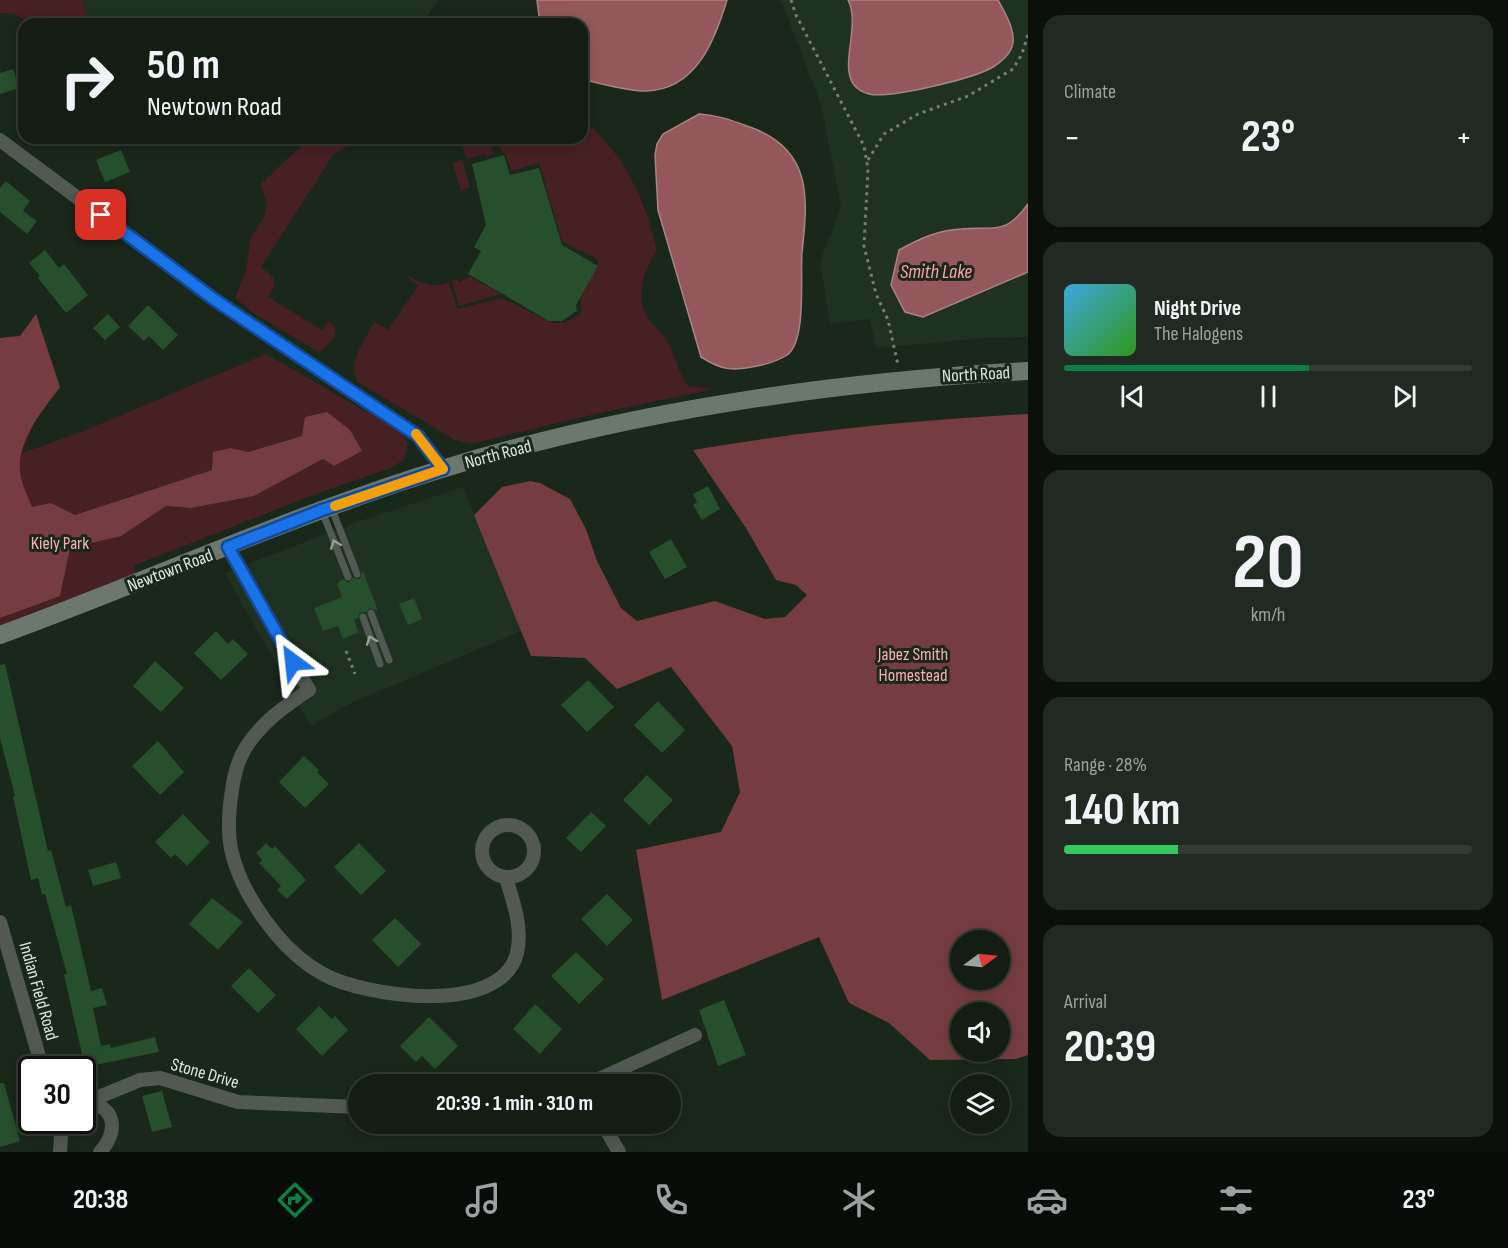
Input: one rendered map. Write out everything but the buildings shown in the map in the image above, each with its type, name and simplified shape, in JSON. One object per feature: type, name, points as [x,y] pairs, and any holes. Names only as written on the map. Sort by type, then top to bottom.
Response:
[{"type":"main road","name":"North Road","points":[[443,469],[615,423],[683,409],[812,388],[900,379],[1028,371]]},
{"type":"main road","name":"Newtown Road","points":[[0,635],[327,509],[443,469]]},
{"type":"street","name":"North Road","points":[[0,140],[215,300],[418,436],[443,469]]},
{"type":"street","points":[[228,547],[309,690],[286,705],[260,728],[244,749],[237,766],[229,809],[231,849],[239,873],[260,913],[277,934],[299,957],[324,974],[362,988],[403,996],[442,995],[476,990],[499,979],[510,969],[517,955],[518,924],[506,878]]},
{"type":"street","name":"Indian Field Road","points":[[0,922],[3,940],[39,1056]]},
{"type":"street","points":[[610,1074],[695,1035]]},
{"type":"street","name":"Stone Drive","points":[[96,1099],[140,1080],[160,1078],[238,1102],[348,1107]]},
{"type":"street","points":[[96,1104],[107,1111],[113,1133],[100,1152]]},
{"type":"street","points":[[60,1134],[60,1152]]},
{"type":"street","points":[[609,1134],[619,1152]]},
{"type":"lane","points":[[327,509],[357,574]]},
{"type":"lane","points":[[327,509],[348,577]]},
{"type":"lane","points":[[371,613],[389,660]]},
{"type":"lane","points":[[363,617],[380,664]]},
{"type":"path","points":[[791,0],[801,26],[864,146],[867,162],[864,246],[876,294],[888,320],[900,379]]},
{"type":"path","points":[[867,162],[884,134],[918,114],[968,96],[1013,69],[1022,54],[1028,34]]},
{"type":"path","points":[[346,651],[355,674]]},
{"type":"shaded area","points":[[82,0],[439,0],[426,18],[88,18]]},
{"type":"shaded area","points":[[781,0],[1028,0],[1028,337],[983,338],[876,348],[870,319],[830,324],[820,262],[841,206],[821,105]]},
{"type":"shaded area","points":[[463,487],[521,631],[349,704],[311,726],[225,573],[354,523]]},
{"type":"green space","points":[[0,0],[82,0],[88,18],[22,18],[15,14],[0,13]]},
{"type":"green space","points":[[588,124],[597,132],[621,161],[631,178],[652,232],[657,251],[643,281],[641,297],[645,313],[666,339],[688,386],[714,389],[604,412],[471,444],[455,440],[358,382],[354,368],[358,352],[373,324],[375,322],[388,330],[418,286],[407,277],[409,276],[428,284],[438,285],[449,282],[457,309],[502,298],[553,323],[567,322],[580,314],[582,308],[580,300],[598,262],[597,259],[562,241],[539,163],[511,171],[505,153],[502,153],[499,145],[491,148],[493,154],[467,159],[461,144],[588,144]]},
{"type":"green space","points":[[305,144],[351,144],[333,155],[261,267],[274,278],[274,287],[268,297],[323,331],[328,321],[333,325],[336,333],[334,337],[319,352],[256,315],[235,298],[246,270],[251,237],[264,217],[267,201],[260,185]]},
{"type":"green space","points":[[462,159],[470,187],[461,191],[453,164]]},
{"type":"green space","points":[[470,277],[502,294],[459,306],[452,280],[459,282]]},
{"type":"green space","points":[[36,314],[60,387],[34,423],[22,453],[81,432],[266,354],[400,431],[408,443],[404,460],[391,468],[316,494],[133,566],[136,576],[0,632],[0,338],[20,336]],"holes":[[[302,436],[362,451],[334,466],[324,459],[254,496],[191,508],[109,503],[213,470],[231,448],[248,452]]]},
{"type":"green space","name":"Kiely Park","points":[[36,314],[60,387],[32,426],[20,459],[21,476],[32,507],[51,503],[75,515],[212,470],[213,452],[231,448],[248,452],[302,436],[305,417],[327,412],[350,430],[362,451],[334,466],[323,459],[254,496],[191,508],[166,506],[121,536],[70,548],[60,596],[0,618],[0,338],[20,336]]},
{"type":"green space","name":"Jabez Smith Homestead","points":[[1028,414],[1028,1055],[1016,1059],[1010,1059],[1010,1002],[950,1002],[950,1060],[930,1060],[889,1023],[849,1003],[819,937],[662,1000],[636,850],[721,832],[740,792],[732,746],[671,667],[617,689],[585,658],[531,656],[474,515],[502,487],[530,481],[540,483],[570,499],[586,529],[597,561],[621,608],[637,621],[715,601],[765,619],[785,617],[807,595],[796,585],[776,580],[746,528],[693,450],[818,432]]},
{"type":"water","points":[[537,0],[727,0],[716,31],[701,60],[678,82],[646,91],[622,89],[588,80],[588,18],[539,18]]},
{"type":"water","points":[[848,0],[998,0],[1012,29],[1012,47],[1002,61],[969,77],[913,91],[880,95],[867,93],[855,86],[850,77],[852,21]]},
{"type":"water","points":[[699,114],[730,120],[769,135],[784,147],[795,161],[802,177],[805,213],[800,323],[793,348],[787,355],[776,361],[741,369],[728,369],[701,357],[658,210],[655,155],[657,144],[663,134]]},
{"type":"water","name":"Smith Lake","points":[[1028,204],[1028,272],[923,317],[905,312],[891,285],[899,250],[944,231],[1005,225],[1020,214]]},
{"type":"slow traffic","points":[[335,506],[443,469],[416,434]]},
{"type":"route","points":[[101,215],[215,300],[418,436],[443,469],[322,510],[228,547],[293,662]]}]
